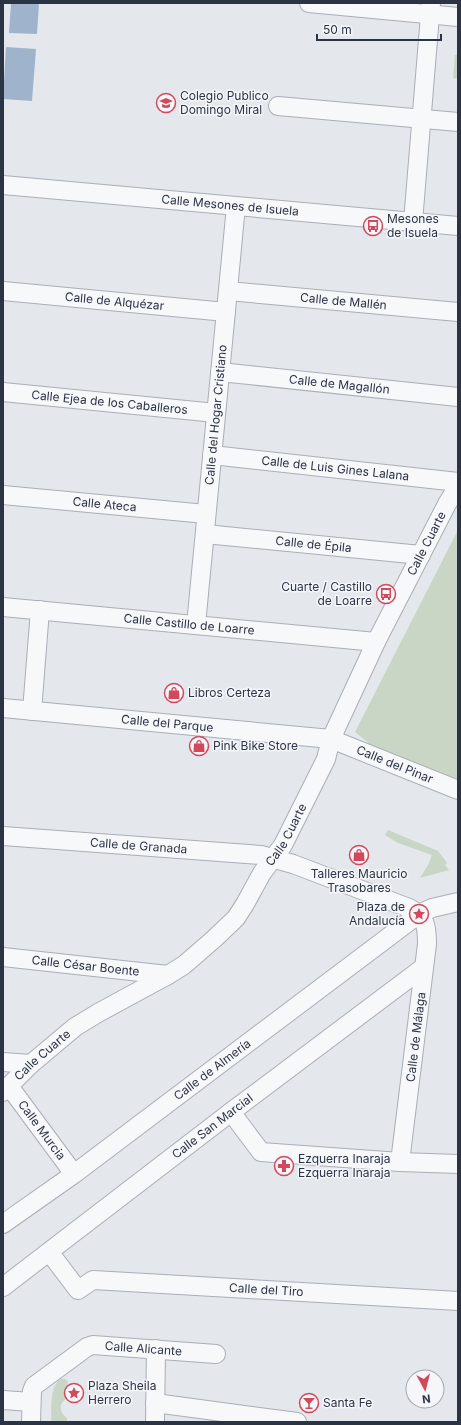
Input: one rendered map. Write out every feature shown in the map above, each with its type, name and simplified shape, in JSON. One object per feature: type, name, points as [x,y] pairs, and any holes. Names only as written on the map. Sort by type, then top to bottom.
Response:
[{"type":"street","points":[[309,3],[431,9],[458,17]]},
{"type":"street","points":[[413,222],[431,9]]},
{"type":"street","points":[[278,106],[458,122]]},
{"type":"street","name":"Calle Mesones de Isuela","points":[[3,185],[458,226]]},
{"type":"street","name":"Calle del Hogar Cristiano","points":[[196,625],[236,206]]},
{"type":"street","name":"Calle de Alquézar","points":[[3,291],[226,312]]},
{"type":"street","name":"Calle de Mallén","points":[[228,291],[458,312]]},
{"type":"street","name":"Calle de Magallón","points":[[220,372],[458,397]]},
{"type":"street","name":"Calle Ejea de los Caballeros","points":[[3,392],[216,413]]},
{"type":"street","name":"Calle de Luis Gines Lalana","points":[[212,455],[458,482]]},
{"type":"street","name":"Calle Cuarte","points":[[6,1089],[31,1064],[85,1020],[168,975],[214,939],[236,918],[262,873],[283,845],[326,759],[331,739],[376,642],[447,504],[458,486]]},
{"type":"street","name":"Calle Ateca","points":[[3,494],[206,514]]},
{"type":"street","name":"Calle de Épila","points":[[205,534],[422,555]]},
{"type":"street","name":"Calle Castillo de Loarre","points":[[3,606],[376,642]]},
{"type":"street","points":[[32,711],[40,610]]},
{"type":"street","name":"Calle del Parque","points":[[3,708],[331,739]]},
{"type":"street","name":"Calle del Pinar","points":[[331,739],[458,790]]},
{"type":"street","name":"Calle de Granada","points":[[3,836],[250,854],[273,858],[409,908],[419,914]]},
{"type":"street","name":"Calle de Almería","points":[[3,1224],[74,1174],[419,914],[432,908],[458,902]]},
{"type":"street","name":"Calle de Málaga","points":[[400,1162],[427,935],[425,923],[419,914]]},
{"type":"street","name":"Calle César Boente","points":[[3,957],[168,975]]},
{"type":"street","name":"Calle San Marcial","points":[[3,1287],[231,1112],[424,968]]},
{"type":"street","points":[[3,1062],[31,1064]]},
{"type":"street","name":"Calle Murcia","points":[[6,1089],[74,1174]]},
{"type":"street","points":[[231,1112],[261,1152],[400,1162],[458,1164]]},
{"type":"street","name":"Calle del Tiro","points":[[50,1252],[78,1290],[93,1280],[458,1301]]},
{"type":"street","name":"Calle Alicante","points":[[30,1422],[32,1388],[89,1346],[100,1344],[216,1354]]},
{"type":"street","points":[[155,1422],[156,1349]]},
{"type":"street","points":[[3,1400],[31,1402]]},
{"type":"street","points":[[155,1403],[297,1422]]},
{"type":"green space","points":[[455,55],[458,55],[458,79],[453,78]]},
{"type":"green space","points":[[458,530],[458,782],[376,749],[355,732]]},
{"type":"green space","points":[[388,830],[438,851],[447,863],[445,865],[449,870],[420,878],[432,855],[398,843],[385,835]]},
{"type":"green space","points":[[60,1379],[65,1379],[68,1381],[67,1398],[61,1405],[61,1411],[67,1418],[67,1422],[51,1422],[51,1405],[54,1388]]},
{"type":"water","points":[[11,3],[39,3],[37,34],[9,33]]},
{"type":"water","points":[[6,47],[36,49],[32,101],[3,99]]},
{"type":"place","name":"Colegio Publico Domingo Miral","points":[[166,103]]},
{"type":"place","name":"Mesones de Isuela","points":[[373,226]]},
{"type":"place","name":"Cuarte / Castillo de Loarre","points":[[386,594]]},
{"type":"place","name":"Libros Certeza","points":[[174,693]]},
{"type":"place","name":"Pink Bike Store","points":[[199,746]]},
{"type":"place","name":"Talleres Mauricio Trasobares","points":[[359,855]]},
{"type":"place","name":"Plaza de Andalucía","points":[[419,914]]},
{"type":"place","name":"Ezquerra Inaraja Ezquerra Inaraja","points":[[284,1166]]},
{"type":"place","name":"Plaza Sheila Herrero","points":[[74,1393]]},
{"type":"place","name":"Santa Fe","points":[[309,1403]]}]
